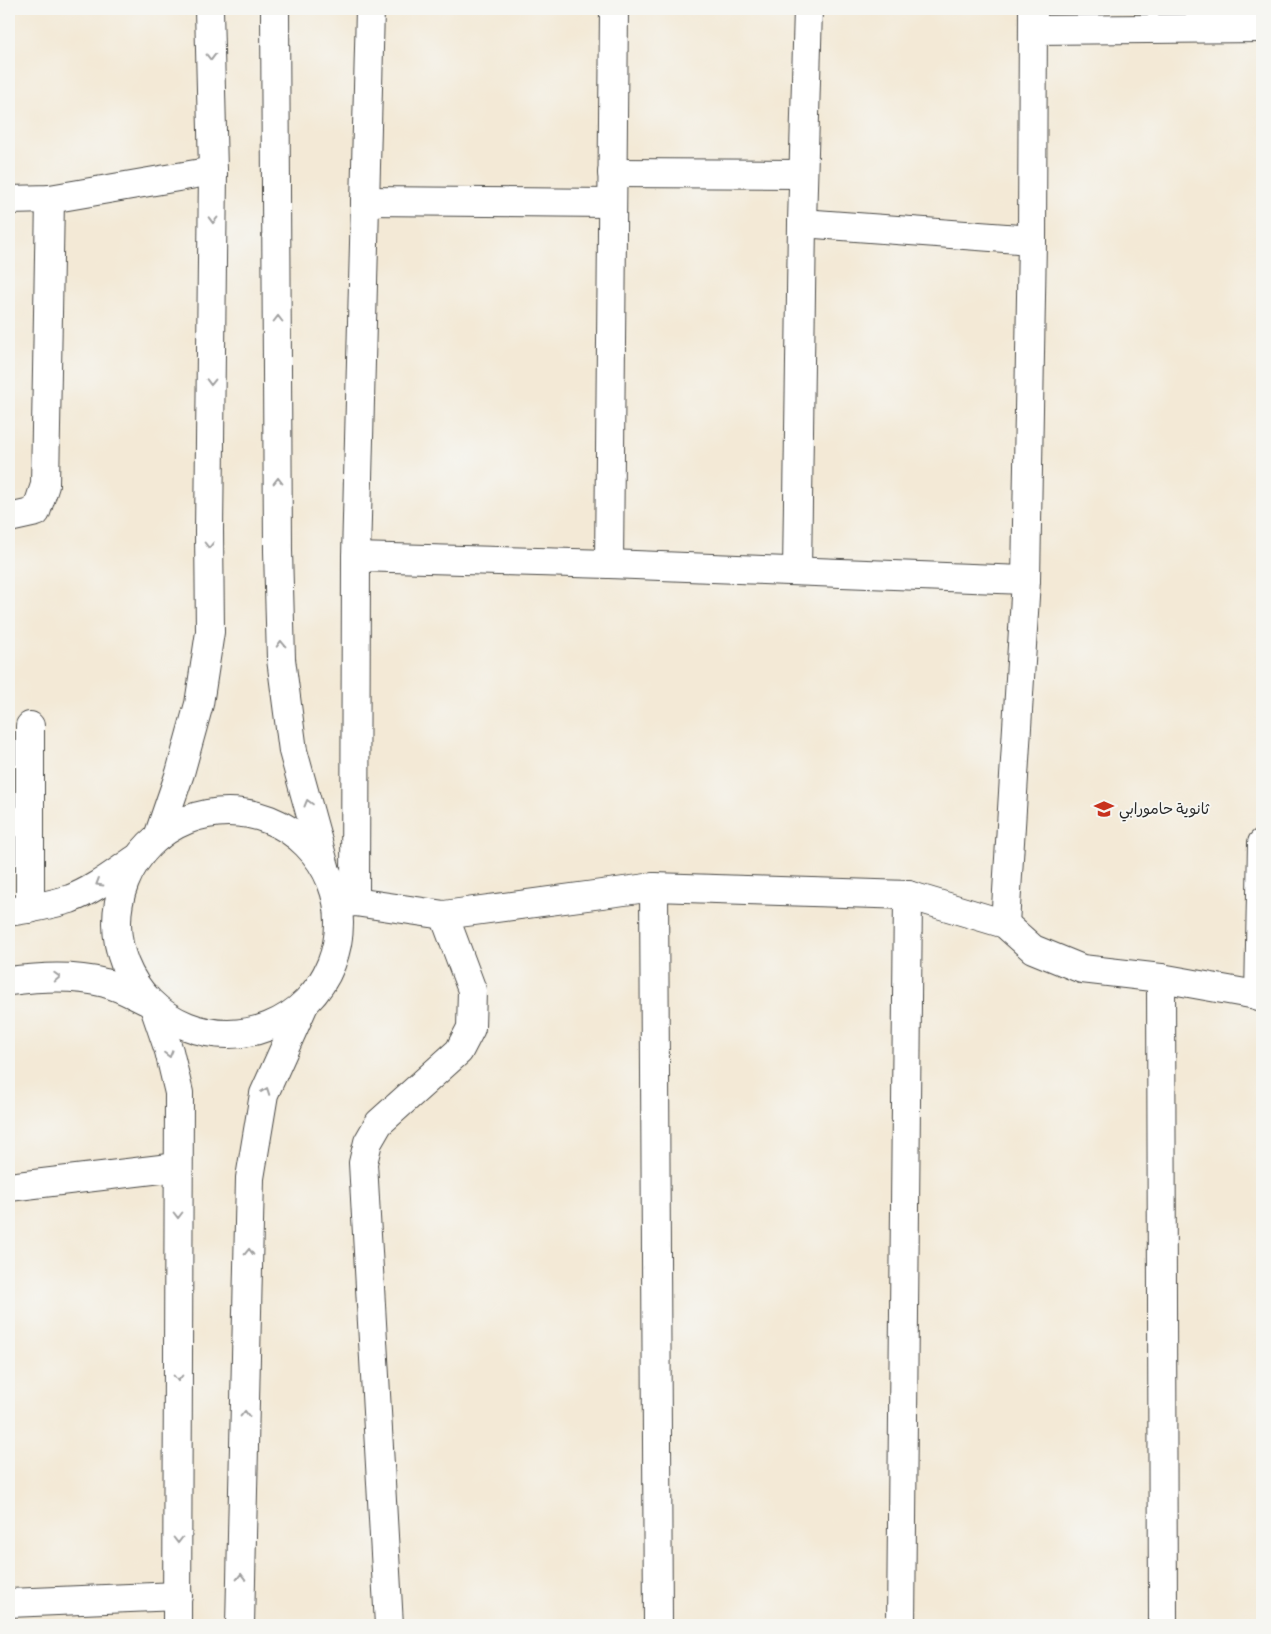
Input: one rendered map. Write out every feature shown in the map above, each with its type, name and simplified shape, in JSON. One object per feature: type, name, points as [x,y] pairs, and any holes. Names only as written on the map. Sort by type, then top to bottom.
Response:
[{"type":"street","points":[[177,1625],[179,1093],[169,1051],[151,1004],[126,968],[117,930],[122,891],[149,847],[180,773],[199,704],[210,632],[213,170],[210,9]]},
{"type":"street","points":[[275,9],[278,551],[281,659],[293,751],[325,867]]},
{"type":"street","points":[[240,1625],[250,1178],[264,1094],[304,1005],[327,976],[338,941],[346,903],[370,9]]},
{"type":"street","points":[[609,564],[614,9]]},
{"type":"street","points":[[797,571],[802,223],[808,9]]},
{"type":"street","points":[[1005,924],[1026,580],[1032,240],[1033,19],[1262,28],[1261,9]]},
{"type":"street","points":[[9,200],[50,199],[213,170]]},
{"type":"street","points":[[612,173],[803,174]]},
{"type":"street","points":[[9,518],[36,512],[44,485],[50,199]]},
{"type":"street","points":[[365,201],[612,203]]},
{"type":"street","points":[[802,223],[1032,240]]},
{"type":"street","points":[[356,557],[609,564],[1026,580]]},
{"type":"street","points":[[30,726],[19,911],[70,898],[97,885],[191,818],[229,812],[267,818],[300,838],[325,867],[346,903]]},
{"type":"street","points":[[346,903],[444,914],[654,887],[908,895],[1005,924],[1033,949],[1082,969],[1161,978],[1261,996],[1262,843]]},
{"type":"street","points":[[654,887],[658,1625]]},
{"type":"street","points":[[901,1625],[908,895]]},
{"type":"street","points":[[389,1625],[363,1163],[368,1142],[379,1123],[458,1051],[471,1028],[472,990],[444,914]]},
{"type":"street","points":[[9,982],[72,977],[106,983],[151,1004],[189,1028],[229,1036],[270,1027],[304,1005]]},
{"type":"street","points":[[1161,978],[1162,1625]]},
{"type":"street","points":[[9,1186],[178,1167]]},
{"type":"street","points":[[9,1603],[178,1596]]},
{"type":"place","name":"ثانوية حامورابي","points":[[1104,809]]}]
